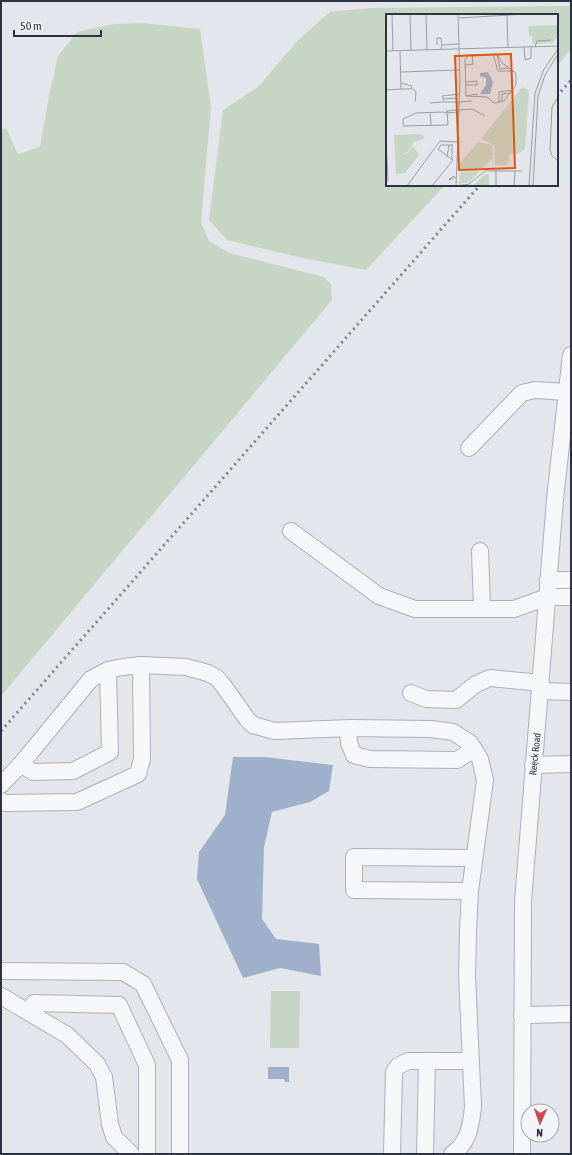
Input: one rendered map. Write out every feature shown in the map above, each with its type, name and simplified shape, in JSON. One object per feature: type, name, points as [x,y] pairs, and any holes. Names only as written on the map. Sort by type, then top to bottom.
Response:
[{"type":"street","name":"Reeck Road","points":[[522,1154],[523,902],[533,765],[541,687],[548,580],[566,392],[571,355]]},
{"type":"street","points":[[469,448],[522,393],[535,390],[566,392]]},
{"type":"street","points":[[291,531],[379,596],[415,609],[514,609],[547,597],[571,597]]},
{"type":"street","points":[[480,551],[482,609]]},
{"type":"street","points":[[548,580],[571,580]]},
{"type":"street","points":[[1,800],[5,803],[77,802],[138,774],[142,759],[141,666]]},
{"type":"street","points":[[1,785],[21,764],[91,679],[108,670],[141,666],[186,667],[217,678],[246,719],[253,725],[263,729],[284,732],[348,729],[431,729],[453,732],[470,743],[480,759],[485,780],[470,891],[467,976],[473,1108],[471,1128],[461,1146],[452,1154]]},
{"type":"street","points":[[21,764],[33,772],[73,771],[110,752],[108,670]]},
{"type":"street","points":[[410,693],[426,699],[456,700],[476,684],[490,678],[571,692]]},
{"type":"street","points":[[348,729],[349,743],[354,755],[370,760],[457,760],[474,749]]},
{"type":"street","points":[[533,765],[571,764]]},
{"type":"street","points":[[470,891],[354,890],[354,857],[474,858]]},
{"type":"street","points":[[1,971],[123,972],[143,984],[180,1060],[180,1154]]},
{"type":"street","points":[[1,996],[67,1035],[97,1064],[104,1076],[110,1124],[114,1137],[120,1145],[131,1154]]},
{"type":"street","points":[[28,1012],[34,1003],[119,1005],[147,1065],[147,1154]]},
{"type":"street","points":[[522,1015],[571,1014]]},
{"type":"street","points":[[425,1154],[427,1061]]},
{"type":"street","points":[[392,1154],[394,1072],[403,1062],[470,1061]]},
{"type":"green space","points":[[571,6],[571,49],[558,65],[558,14],[386,14],[386,186],[444,186],[366,270],[302,258],[227,240],[209,220],[223,110],[258,87],[299,39],[330,12],[370,8]]},
{"type":"green space","points":[[142,23],[200,29],[211,108],[201,222],[209,241],[229,253],[324,277],[331,284],[332,300],[1,696],[1,129],[6,128],[18,154],[40,147],[58,56],[77,32],[114,24]]},
{"type":"green space","points":[[271,991],[300,991],[299,1048],[270,1048]]},
{"type":"water","points":[[233,757],[264,757],[333,765],[329,791],[310,802],[272,812],[264,847],[262,919],[276,939],[319,944],[321,976],[280,968],[243,978],[197,879],[199,852],[225,815]]},
{"type":"water","points":[[268,1067],[289,1067],[289,1082],[285,1082],[284,1079],[268,1079]]},
{"type":"railway","points":[[558,95],[571,80]]},
{"type":"railway","points":[[1,731],[479,186]]}]
